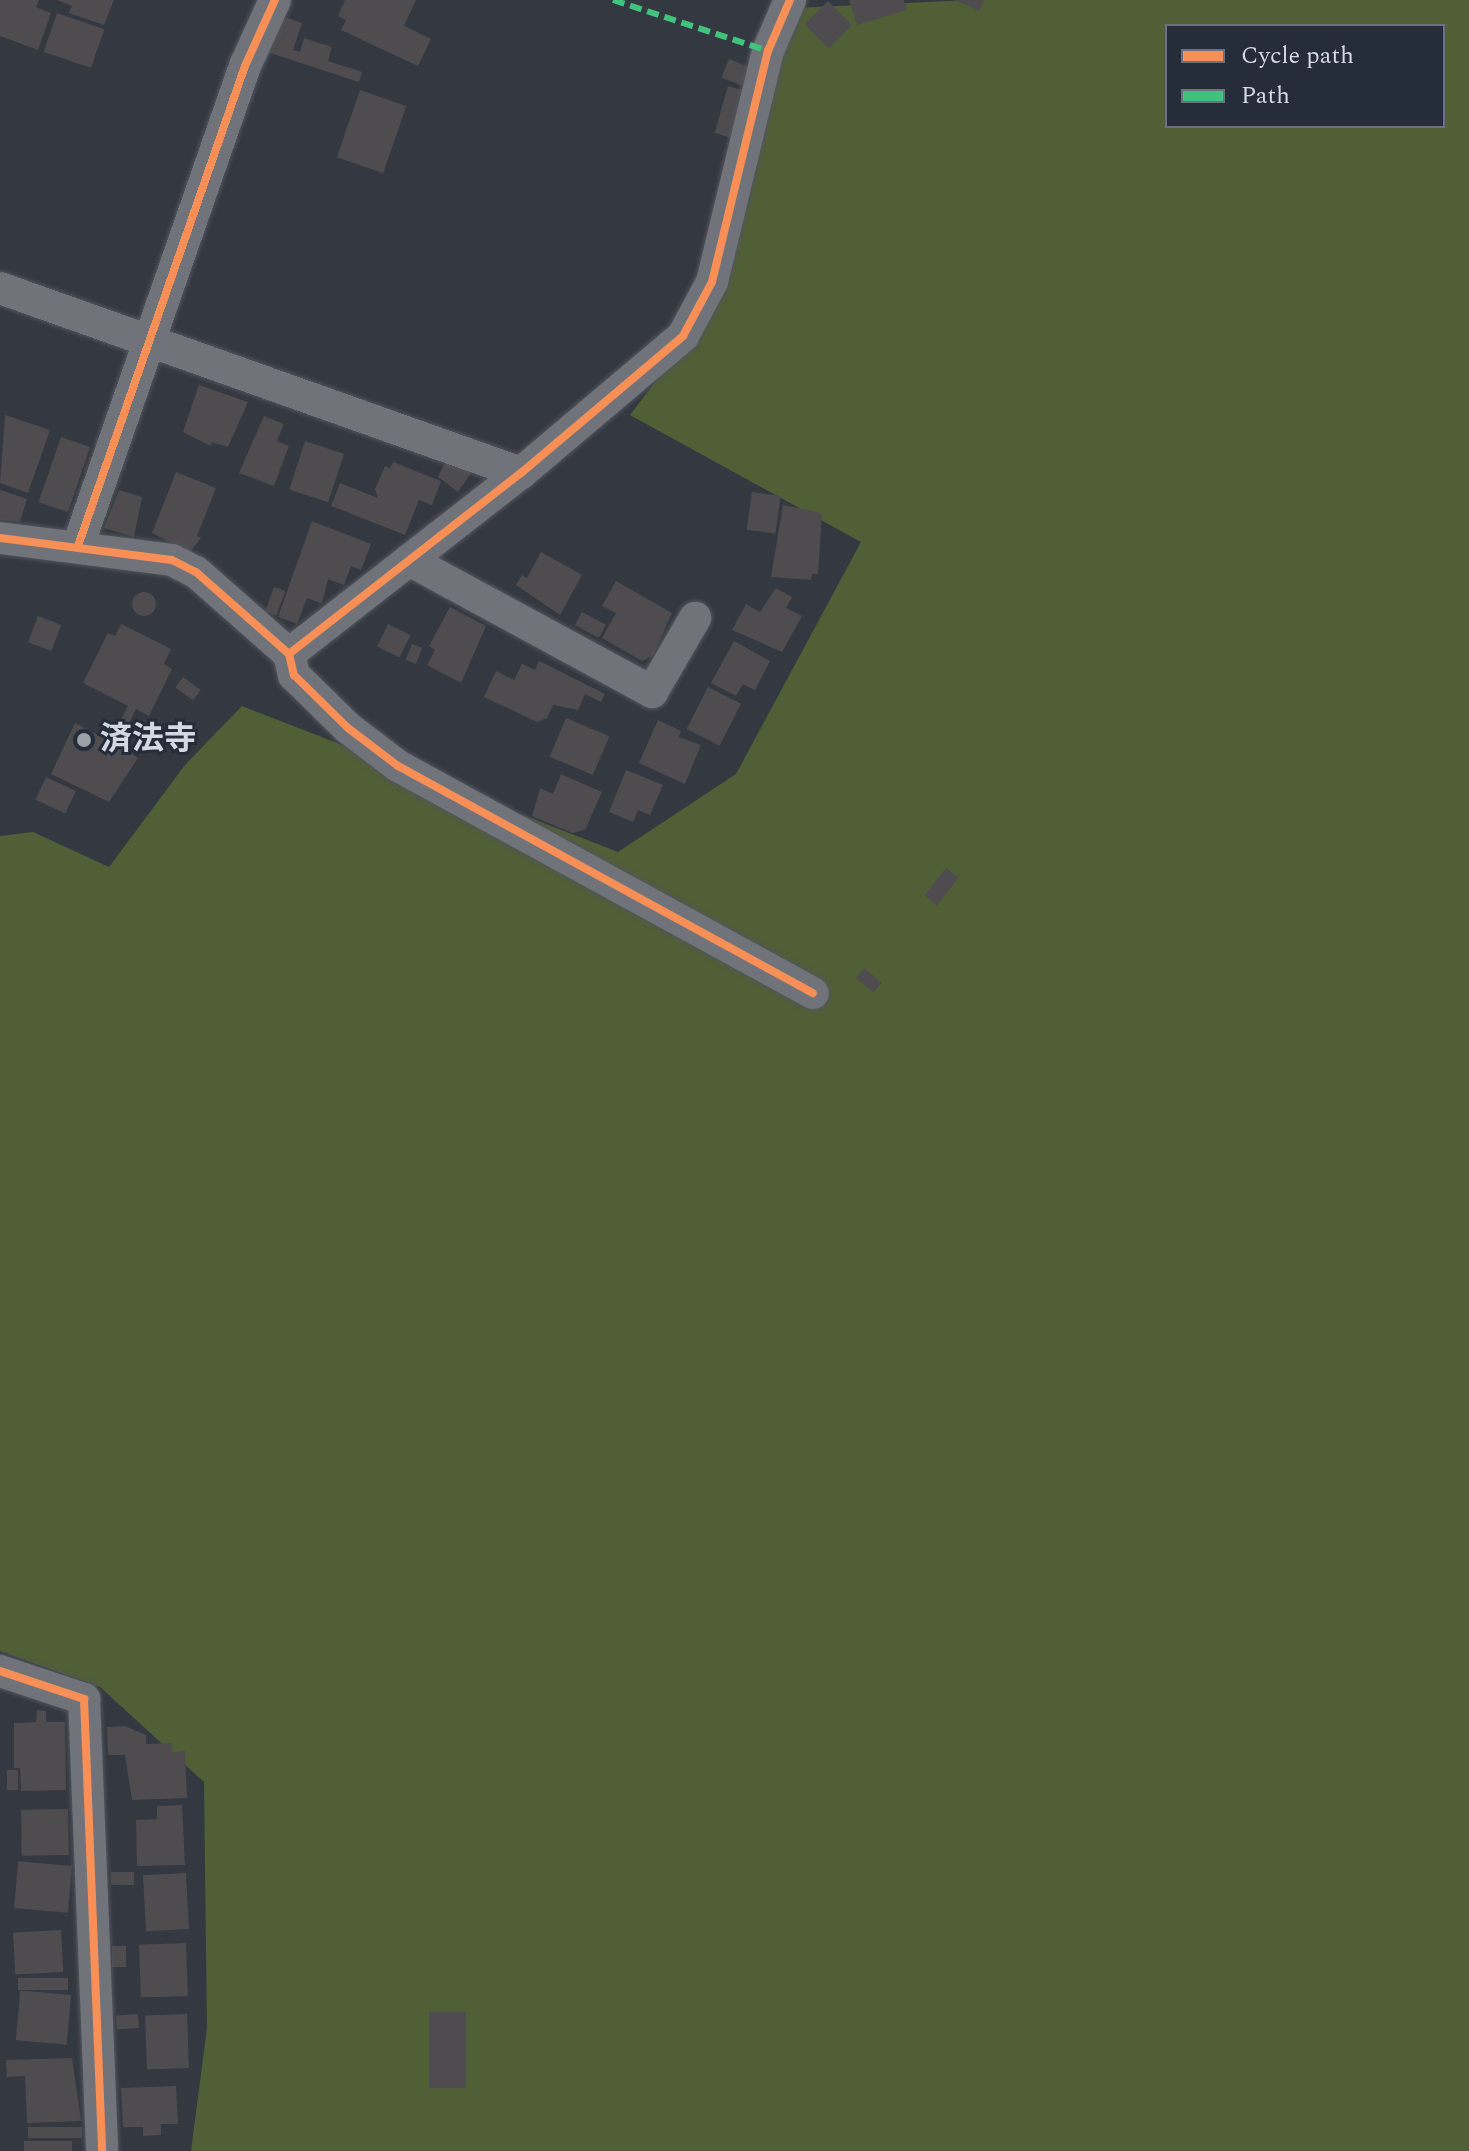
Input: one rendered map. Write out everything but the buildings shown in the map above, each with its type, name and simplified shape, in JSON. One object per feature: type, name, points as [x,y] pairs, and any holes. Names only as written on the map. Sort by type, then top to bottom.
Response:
[{"type":"street","points":[[78,546],[245,66],[275,0]]},
{"type":"street","points":[[289,654],[521,473],[683,336],[712,282],[768,51],[790,0]]},
{"type":"street","points":[[0,288],[521,473]]},
{"type":"street","points":[[0,538],[172,560],[196,572],[289,654],[294,675],[348,728],[398,766],[813,993]]},
{"type":"street","points":[[409,560],[652,692],[695,618]]},
{"type":"street","points":[[0,1671],[84,1699],[102,2151]]},
{"type":"green space","points":[[971,0],[1469,0],[1469,2151],[191,2151],[207,2028],[204,1782],[100,1687],[0,1651],[0,836],[33,832],[109,867],[185,765],[242,706],[618,852],[736,774],[861,542],[630,415],[705,316],[793,8]]},
{"type":"marked path","points":[[613,0],[768,51]]},
{"type":"cycle path","points":[[78,546],[245,66],[275,0]]},
{"type":"cycle path","points":[[289,654],[521,473],[683,336],[712,282],[768,51],[790,0]]},
{"type":"cycle path","points":[[0,538],[172,560],[196,572],[289,654],[294,675],[348,728],[398,766],[813,993]]},
{"type":"cycle path","points":[[0,1671],[84,1699],[102,2151]]},
{"type":"place","name":"済法寺","points":[[84,740]]}]
